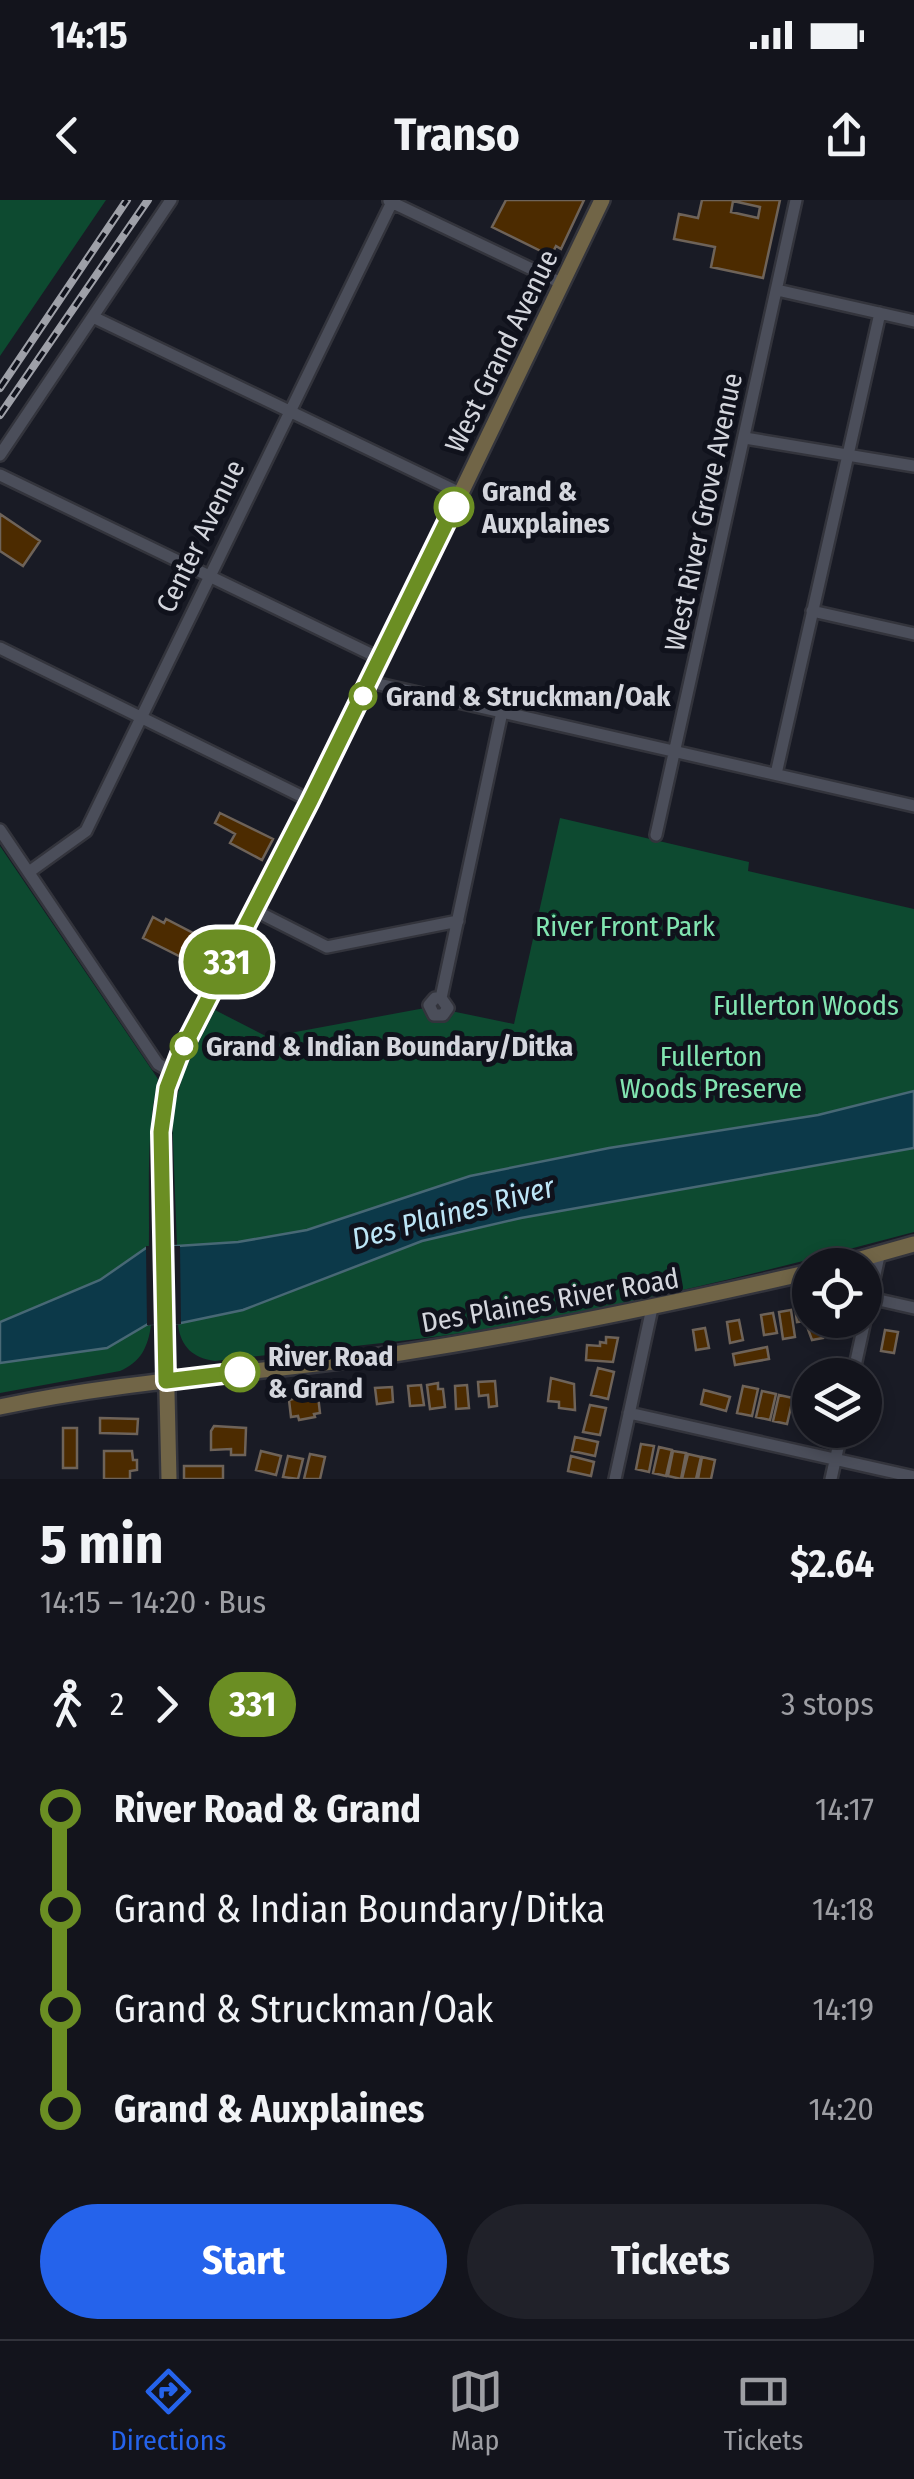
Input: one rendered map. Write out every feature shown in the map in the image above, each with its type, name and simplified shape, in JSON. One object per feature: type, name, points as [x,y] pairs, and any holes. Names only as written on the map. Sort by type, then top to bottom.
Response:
[{"type":"main road","name":"West Grand Avenue","points":[[169,1479],[161,1132],[172,1072],[381,660],[602,200]]},
{"type":"main road","points":[[882,1255],[914,1244]]},
{"type":"main road","name":"Des Plaines River Road","points":[[0,1407],[166,1381],[399,1353],[652,1308],[792,1276]]},
{"type":"street","points":[[0,455],[171,200]]},
{"type":"street","name":"West River Grove Avenue","points":[[656,835],[796,200]]},
{"type":"street","points":[[390,201],[561,283]]},
{"type":"street","name":"Center Avenue","points":[[29,872],[86,830],[390,201]]},
{"type":"street","points":[[777,290],[914,321]]},
{"type":"street","points":[[776,774],[880,314]]},
{"type":"street","points":[[93,318],[460,494]]},
{"type":"street","points":[[744,438],[914,466]]},
{"type":"street","points":[[0,475],[381,660]]},
{"type":"street","points":[[812,611],[914,634]]},
{"type":"street","points":[[0,648],[310,801]]},
{"type":"street","points":[[370,682],[914,806]]},
{"type":"street","points":[[441,998],[502,712]]},
{"type":"street","points":[[0,830],[158,1064],[172,1072]]},
{"type":"street","points":[[254,910],[327,947],[458,921]]},
{"type":"street","points":[[882,1301],[914,1308]]},
{"type":"street","points":[[615,1479],[652,1308]]},
{"type":"street","points":[[629,1414],[914,1477]]},
{"type":"street","points":[[831,1479],[838,1448]]},
{"type":"green space","points":[[0,200],[106,200],[0,356]]},
{"type":"green space","name":"Fullerton Woods Preserve","points":[[560,818],[749,862],[748,871],[914,909],[914,1232],[854,1248],[792,1248],[792,1264],[585,1311],[474,1331],[215,1361],[194,1354],[185,1345],[178,1325],[180,1246],[172,1115],[184,1071],[215,1010],[283,1045],[290,1033],[425,1008],[427,1016],[437,1021],[447,1018],[451,1011],[514,1024]]},
{"type":"green space","points":[[0,846],[158,1079],[149,1153],[148,1326],[151,1325],[145,1347],[133,1363],[120,1371],[0,1393]]},
{"type":"water","name":"Des Plaines River","points":[[914,1091],[914,1148],[521,1218],[422,1241],[243,1310],[181,1323],[148,1324],[107,1348],[0,1363],[0,1322],[100,1280],[146,1248],[238,1242],[307,1230],[470,1176],[609,1148],[818,1115]]},
{"type":"pier","points":[[146,1246],[180,1246],[181,1324],[147,1325]]},
{"type":"building","points":[[506,200],[584,200],[561,249],[556,246],[551,256],[492,227]]},
{"type":"building","points":[[702,200],[780,200],[763,278],[711,267],[715,247],[674,239],[679,214],[698,218]],"holes":[[[733,201],[760,207],[758,218],[731,212]]]},
{"type":"building","points":[[0,514],[40,541],[23,566],[0,551]]},
{"type":"building","points":[[220,813],[273,839],[262,860],[230,843],[235,834],[215,823]]},
{"type":"building","points":[[153,917],[164,923],[166,919],[197,935],[195,939],[215,949],[205,969],[143,938]]},
{"type":"building","points":[[791,1310],[792,1338],[783,1339],[779,1312]]},
{"type":"building","points":[[773,1313],[777,1333],[764,1335],[761,1315]]},
{"type":"building","points":[[739,1320],[743,1340],[730,1343],[727,1322]]},
{"type":"building","points":[[705,1328],[709,1348],[696,1350],[693,1330]]},
{"type":"building","points":[[885,1330],[898,1332],[894,1353],[881,1351]]},
{"type":"building","points":[[606,1337],[618,1338],[613,1362],[586,1360],[587,1345],[600,1346],[600,1342],[606,1343]]},
{"type":"building","points":[[767,1347],[769,1359],[735,1365],[733,1354]]},
{"type":"building","points":[[598,1368],[614,1372],[608,1399],[591,1395]]},
{"type":"building","points":[[551,1378],[574,1384],[575,1410],[559,1408],[559,1402],[548,1401]]},
{"type":"building","points":[[495,1381],[497,1406],[489,1407],[488,1395],[479,1396],[478,1382]]},
{"type":"building","points":[[438,1383],[438,1389],[443,1389],[445,1407],[430,1409],[427,1385]]},
{"type":"building","points":[[421,1385],[424,1405],[410,1406],[408,1386]]},
{"type":"building","points":[[467,1385],[469,1408],[456,1409],[455,1386]]},
{"type":"building","points":[[743,1386],[758,1389],[752,1416],[737,1413]]},
{"type":"building","points":[[392,1387],[393,1402],[377,1404],[375,1388]]},
{"type":"building","points":[[704,1390],[730,1397],[726,1411],[701,1404]]},
{"type":"building","points":[[762,1391],[776,1394],[770,1420],[756,1417]]},
{"type":"building","points":[[779,1395],[792,1398],[787,1424],[773,1421]]},
{"type":"building","points":[[318,1396],[320,1413],[299,1420],[298,1416],[291,1417],[289,1400]]},
{"type":"building","points":[[590,1405],[606,1408],[600,1435],[583,1432]]},
{"type":"building","points":[[100,1418],[138,1419],[137,1434],[100,1433]]},
{"type":"building","points":[[214,1426],[246,1428],[245,1455],[231,1455],[231,1449],[211,1450]]},
{"type":"building","points":[[63,1428],[77,1428],[77,1468],[63,1468]]},
{"type":"building","points":[[575,1437],[598,1442],[595,1456],[572,1451]]},
{"type":"building","points":[[641,1444],[654,1446],[649,1472],[636,1469]]},
{"type":"building","points":[[659,1447],[672,1450],[666,1476],[653,1473]]},
{"type":"building","points":[[104,1451],[132,1451],[137,1470],[130,1471],[130,1479],[104,1479]]},
{"type":"building","points":[[261,1451],[281,1456],[276,1475],[256,1470]]},
{"type":"building","points":[[673,1451],[686,1453],[681,1479],[668,1476]]},
{"type":"building","points":[[310,1454],[325,1457],[320,1479],[304,1479]]},
{"type":"building","points":[[688,1454],[701,1457],[696,1479],[682,1479]]},
{"type":"building","points":[[288,1456],[303,1459],[298,1479],[283,1477]]},
{"type":"building","points":[[571,1456],[594,1462],[591,1476],[568,1471]]},
{"type":"building","points":[[702,1457],[715,1460],[711,1479],[698,1479]]},
{"type":"building","points":[[184,1466],[223,1466],[223,1479],[184,1479]]},
{"type":"railway","points":[[0,388],[127,200]]},
{"type":"railway","points":[[0,415],[148,200]]},
{"type":"bus line","name":"331","points":[[240,1372],[166,1381],[161,1132],[167,1088],[180,1054],[381,660],[454,507]]},
{"type":"place","name":"Grand & Auxplaines","points":[[454,507]]},
{"type":"place","name":"Grand & Struckman/Oak","points":[[363,696]]},
{"type":"place","name":"Grand & Indian Boundary/Ditka","points":[[184,1046]]},
{"type":"place","name":"River Road & Grand","points":[[240,1372]]},
{"type":"park label","name":"River Front Park","points":[[625,926]]},
{"type":"park label","name":"Fullerton Woods","points":[[806,1005]]}]
